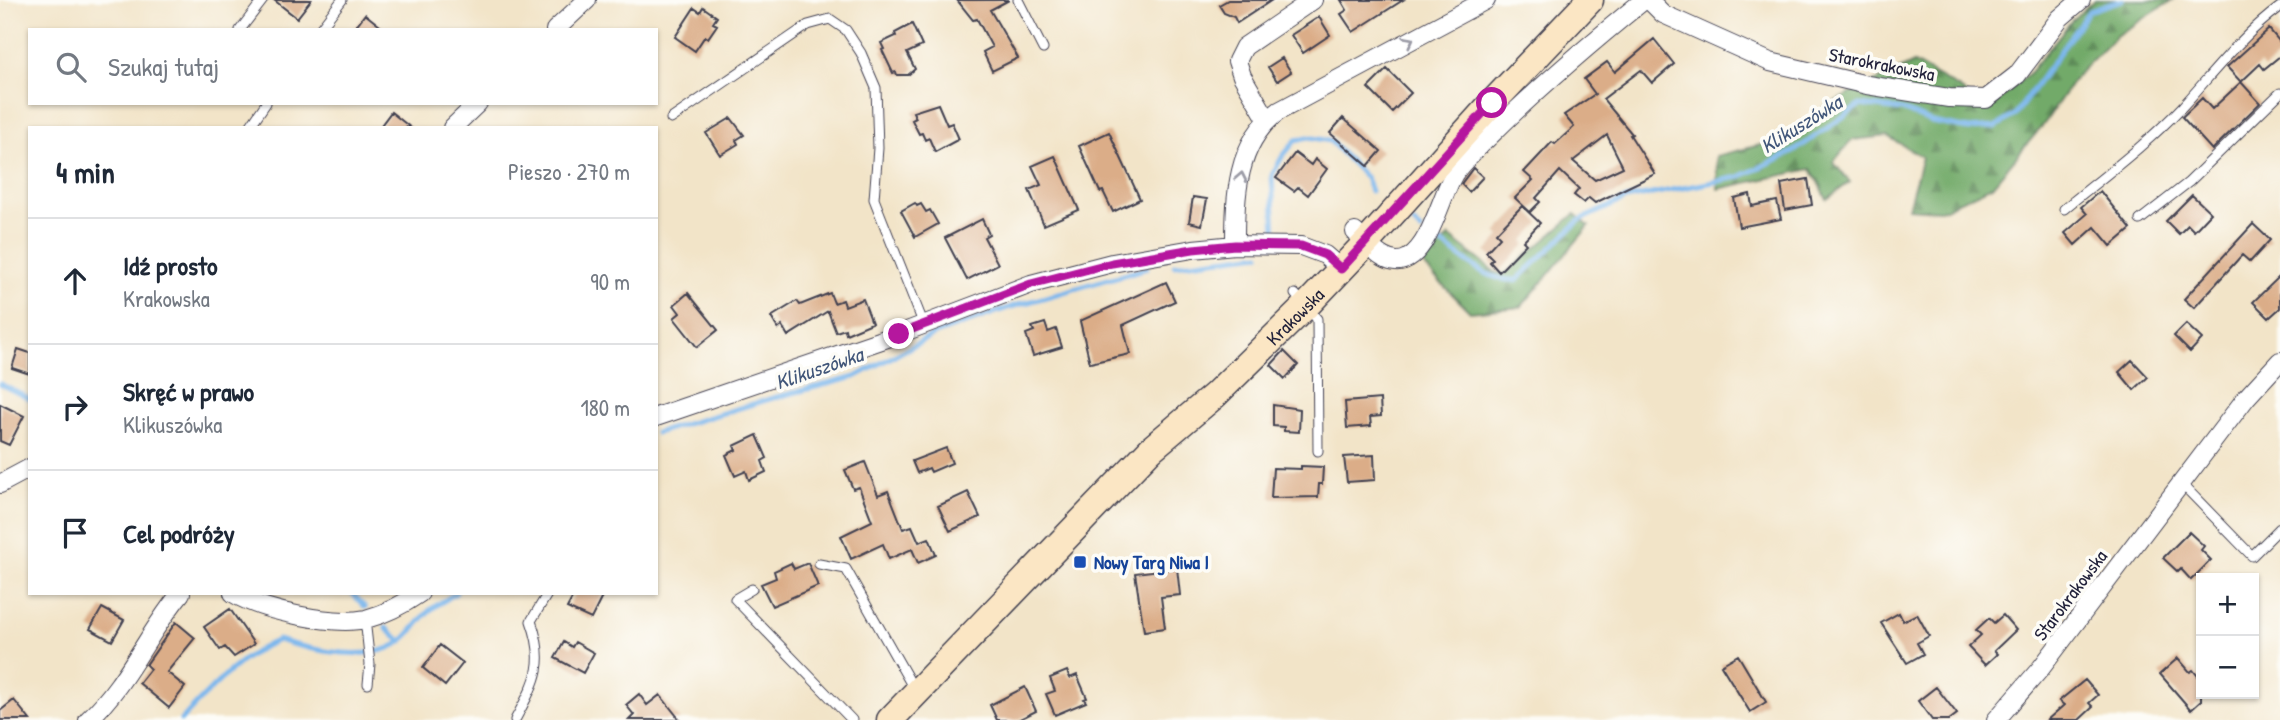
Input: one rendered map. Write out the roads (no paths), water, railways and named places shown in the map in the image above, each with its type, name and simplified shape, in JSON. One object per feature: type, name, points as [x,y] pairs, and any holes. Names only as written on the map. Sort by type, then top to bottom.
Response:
[{"type":"main road","name":"Krakowska","points":[[1361,237],[1566,0]]},
{"type":"main road","name":"Krakowska","points":[[904,710],[1146,454],[1216,395],[1335,264],[1590,0]]},
{"type":"street","points":[[557,28],[587,0]]},
{"type":"street","points":[[1267,119],[1242,76],[1237,61],[1244,47],[1313,0]]},
{"type":"street","points":[[1235,245],[1235,206],[1245,157],[1258,129],[1267,119],[1279,110],[1486,0]]},
{"type":"street","points":[[1361,237],[1387,259],[1397,262],[1413,255],[1428,233],[1456,171],[1517,109],[1581,51],[1646,0]]},
{"type":"street","name":"Starokrakowska","points":[[1646,0],[1662,14],[1770,62],[1867,85],[1950,98],[1986,99],[2017,75],[2060,18],[2081,0]]},
{"type":"street","points":[[454,126],[476,105]]},
{"type":"street","points":[[658,417],[924,325],[1031,284],[1112,263],[1193,249],[1235,245],[1301,246],[1335,264]]},
{"type":"street","name":"Starokrakowska","points":[[1996,720],[2041,668],[2246,398],[2280,361]]},
{"type":"street","points":[[0,484],[28,469]]},
{"type":"street","points":[[88,720],[105,704],[179,595]]},
{"type":"street","points":[[238,595],[273,610],[353,621],[389,611],[417,595]]},
{"type":"lane","points":[[242,28],[263,0]]},
{"type":"lane","points":[[321,28],[342,0]]},
{"type":"lane","points":[[1018,0],[1043,49]]},
{"type":"lane","points":[[2064,209],[2133,153],[2181,108],[2258,23],[2280,7]]},
{"type":"lane","points":[[671,119],[808,24],[830,19],[846,30],[861,52],[876,88],[878,148],[874,199],[924,325]]},
{"type":"lane","points":[[2140,219],[2189,182],[2280,93]]},
{"type":"lane","points":[[249,126],[265,105]]},
{"type":"lane","points":[[1301,300],[1317,320],[1318,450]]},
{"type":"lane","points":[[2181,483],[2252,556],[2280,528]]},
{"type":"lane","points":[[819,564],[846,569],[904,710]]},
{"type":"lane","points":[[752,589],[735,599],[852,720]]},
{"type":"lane","points":[[515,720],[536,680],[539,643],[531,621],[547,595]]},
{"type":"lane","points":[[365,619],[370,664],[368,684]]},
{"type":"waterway","name":"Klikuszówka","points":[[1436,240],[1494,277],[1517,280],[1580,220],[1626,199],[1739,177],[1793,152],[1860,105],[1902,110],[1932,122],[1969,129],[1995,127],[2015,115],[2089,11],[2122,0]]},
{"type":"waterway","name":"Klikuszówka","points":[[1275,236],[1272,175],[1296,140],[1308,137],[1330,141],[1366,178],[1371,191]]},
{"type":"waterway","name":"Klikuszówka","points":[[1414,224],[1421,230]]},
{"type":"waterway","name":"Klikuszówka","points":[[1174,265],[1260,254]]},
{"type":"waterway","name":"Klikuszówka","points":[[658,432],[855,377],[933,335],[1011,307],[1147,268]]},
{"type":"waterway","points":[[0,384],[28,398]]},
{"type":"waterway","points":[[354,595],[365,607]]},
{"type":"waterway","name":"Klikuszówka","points":[[181,720],[214,686],[250,655],[278,640],[325,651],[377,652],[404,639],[429,611],[453,595]]},
{"type":"waterway","points":[[386,628],[402,642]]},
{"type":"place","name":"Nowy Targ Niwa I","points":[[1080,562]]}]
